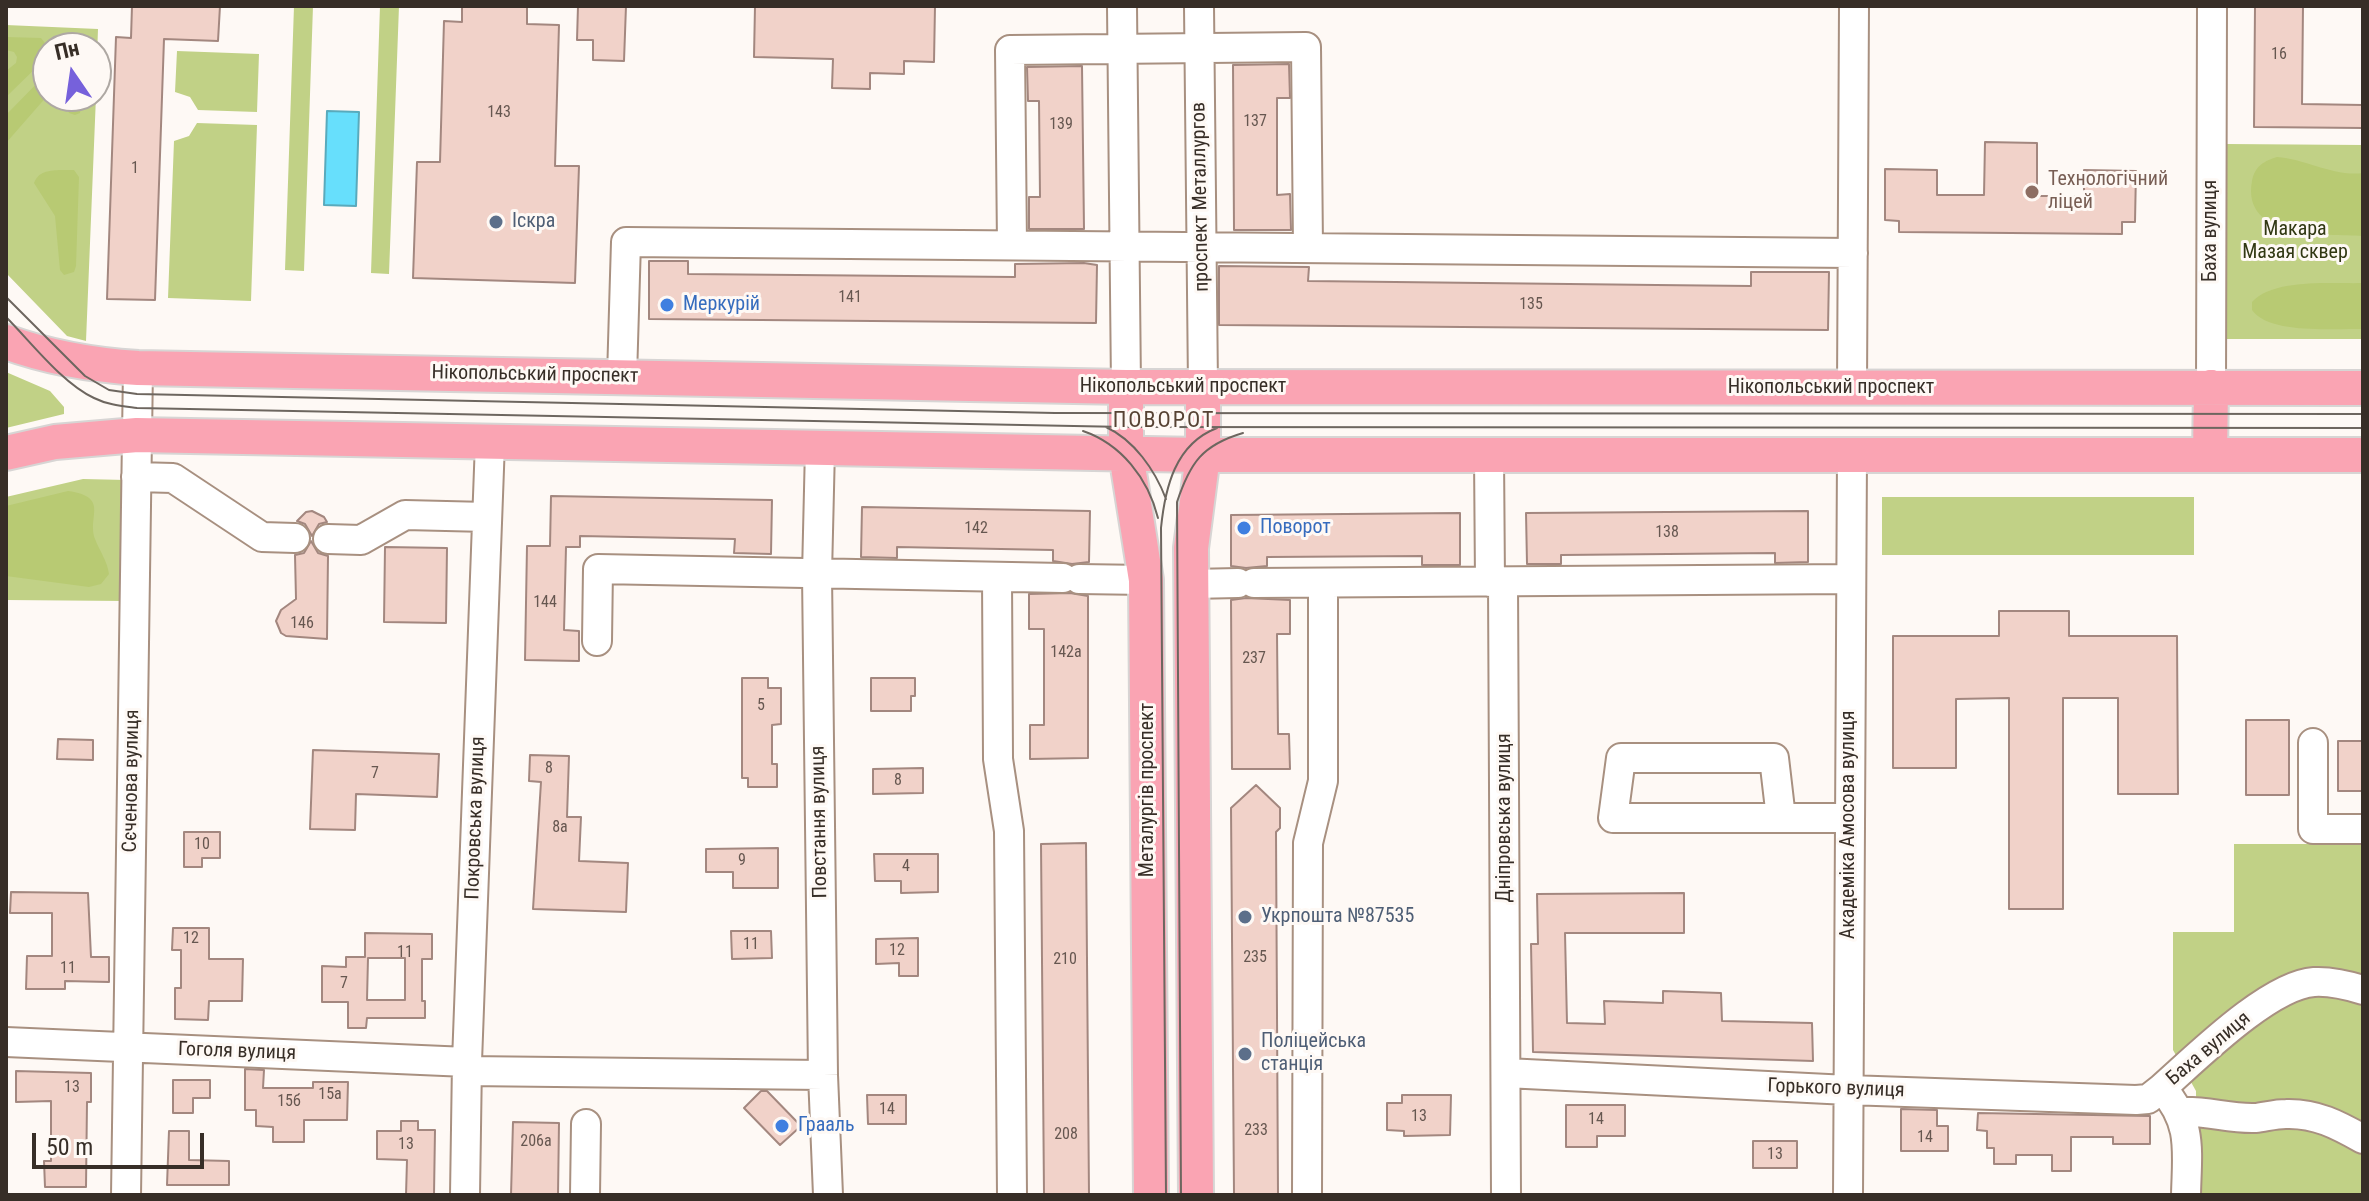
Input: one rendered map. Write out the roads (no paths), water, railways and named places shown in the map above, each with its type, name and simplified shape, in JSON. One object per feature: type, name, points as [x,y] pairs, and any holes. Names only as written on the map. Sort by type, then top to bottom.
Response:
[{"type":"main road","name":"Нікопольський проспект","points":[[6,342],[78,363],[138,368],[1126,387],[2363,388]]},
{"type":"main road","name":"Металургів проспект","points":[[1126,387],[1126,454],[1146,580],[1151,1195]]},
{"type":"main road","points":[[1196,1195],[1191,584],[1192,537],[1203,455],[1203,387]]},
{"type":"main road","name":"Баха вулиця","points":[[2210,455],[2211,387]]},
{"type":"main road","points":[[6,453],[55,442],[137,435],[1203,455],[2363,455]]},
{"type":"street","points":[[1122,6],[1126,387]]},
{"type":"street","name":"проспект Металлургов","points":[[1199,6],[1203,387]]},
{"type":"street","points":[[1852,388],[1854,6]]},
{"type":"street","name":"Баха вулиця","points":[[2211,387],[2212,6]]},
{"type":"street","points":[[1012,245],[1010,50],[1306,47],[1308,247]]},
{"type":"street","points":[[622,377],[626,242],[1853,253]]},
{"type":"street","name":"Сєченова вулиця","points":[[126,1195],[138,368]]},
{"type":"street","name":"Покровська вулиця","points":[[465,1195],[490,442]]},
{"type":"street","name":"Повстання вулиця","points":[[820,448],[817,574],[823,1075],[828,1195]]},
{"type":"street","name":"Дніпровська вулиця","points":[[1489,455],[1496,582],[1506,1195]]},
{"type":"street","name":"Академіка Амосова вулиця","points":[[1848,1195],[1852,455]]},
{"type":"street","points":[[136,477],[173,478],[262,537],[295,538]]},
{"type":"street","points":[[328,539],[361,540],[405,515],[487,517]]},
{"type":"street","points":[[597,641],[598,569],[1146,580]]},
{"type":"street","points":[[997,577],[998,759],[1009,831],[1012,1195]]},
{"type":"street","points":[[1191,584],[1851,579]]},
{"type":"street","points":[[1307,1195],[1308,843],[1323,781],[1323,583]]},
{"type":"street","points":[[2313,743],[2313,829],[2363,829]]},
{"type":"street","points":[[1781,818],[1774,758],[1621,758],[1613,818],[1781,818],[1849,818]]},
{"type":"street","name":"Баха вулиця","points":[[2186,1195],[2186,1128],[2162,1088],[2245,1017],[2289,988],[2312,982],[2339,983],[2363,990]]},
{"type":"street","name":"Гоголя вулиця","points":[[6,1042],[467,1066],[823,1075]]},
{"type":"street","name":"Горького вулиця","points":[[1506,1073],[2136,1100],[2148,1099],[2162,1088]]},
{"type":"street","points":[[2179,1112],[2197,1110],[2253,1118],[2304,1115],[2324,1118],[2363,1139]]},
{"type":"street","points":[[585,1195],[586,1124]]},
{"type":"water","points":[[327,111],[359,112],[356,206],[324,205]]},
{"type":"tram line","points":[[6,297],[85,376],[109,390],[137,394],[1055,413],[2363,414]]},
{"type":"tram line","points":[[6,317],[70,383],[94,398],[137,408],[1126,427],[2363,428]]},
{"type":"tram line","points":[[1106,427],[1126,440],[1142,457],[1166,499]]},
{"type":"tram line","points":[[1166,1195],[1161,528],[1169,483],[1182,456],[1203,435],[1217,428]]},
{"type":"tram line","points":[[1083,431],[1109,444],[1131,464],[1147,489],[1158,518]]},
{"type":"tram line","points":[[1181,1195],[1177,502],[1187,476],[1200,457],[1217,443],[1243,433]]},
{"type":"place","name":"Технологічний ліцей","points":[[2032,192]]},
{"type":"place","name":"Іскра","points":[[496,222]]},
{"type":"place","name":"Меркурій","points":[[667,305]]},
{"type":"place","name":"Поворот","points":[[1244,528]]},
{"type":"place","name":"Укрпошта №87535","points":[[1245,917]]},
{"type":"place","name":"Поліцейська станція","points":[[1245,1054]]},
{"type":"place","name":"Грааль","points":[[782,1126]]},
{"type":"district","name":"ПОВОРОТ","points":[[1164,421]]},
{"type":"park label","name":"Макара Мазая сквер","points":[[2295,242]]}]
